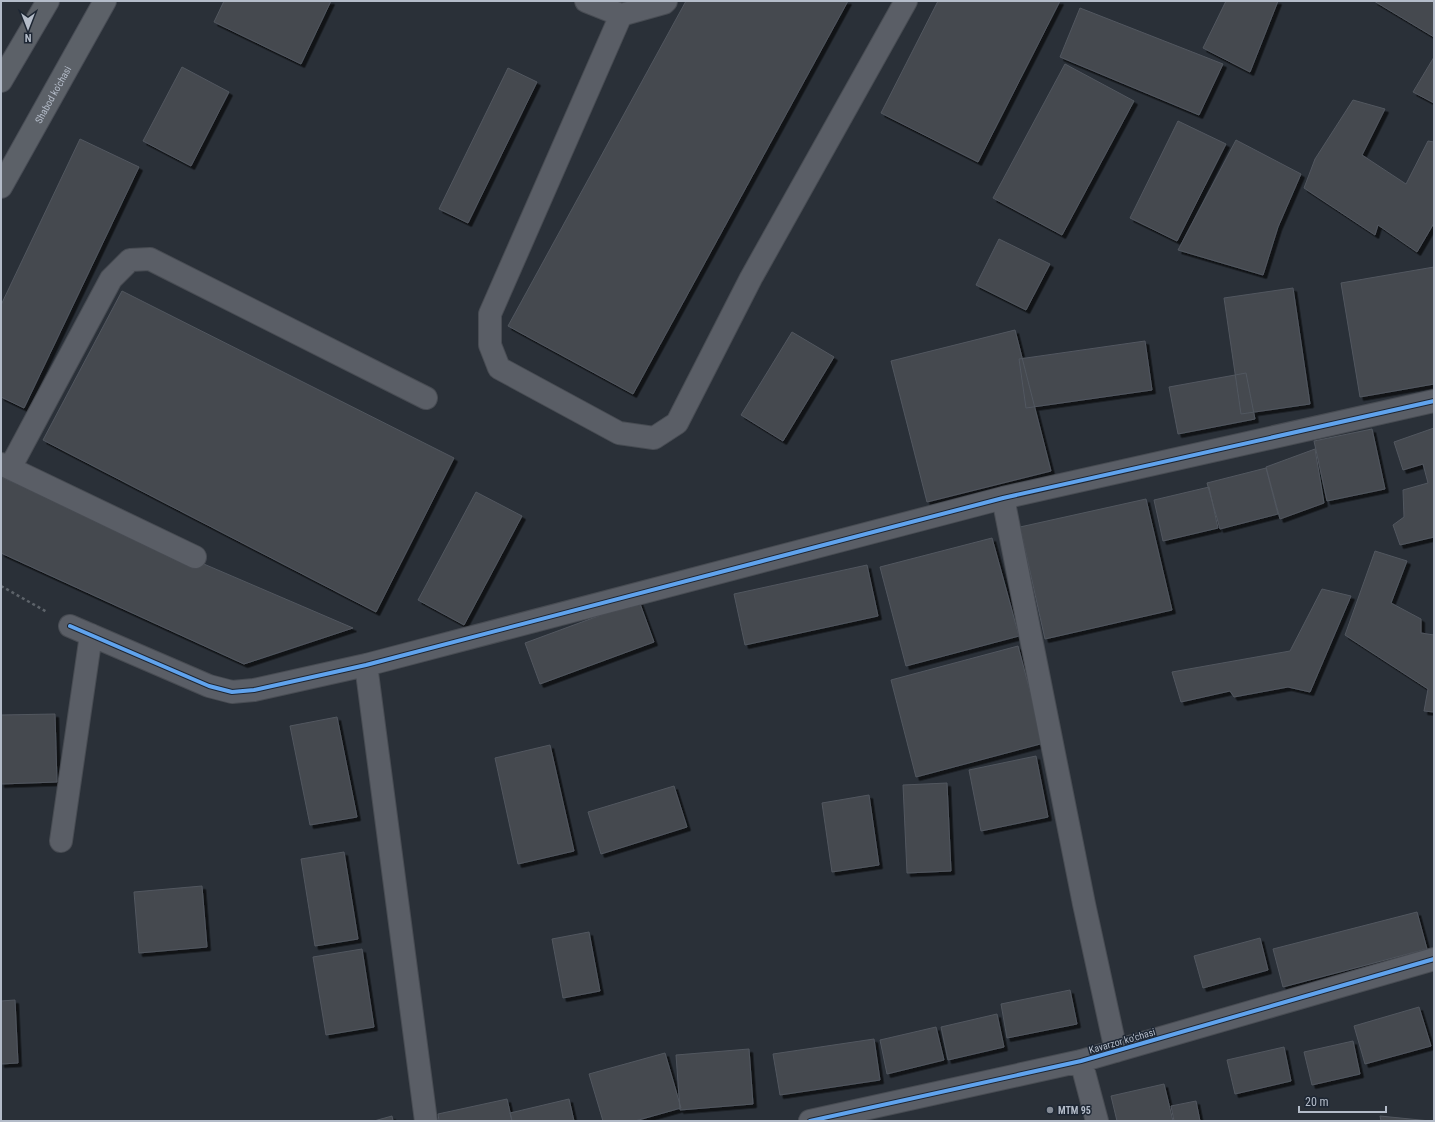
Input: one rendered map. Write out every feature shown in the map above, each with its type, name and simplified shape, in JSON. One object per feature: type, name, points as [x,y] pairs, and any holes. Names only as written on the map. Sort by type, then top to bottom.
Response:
[{"type":"main road","points":[[1,81],[48,1]]},
{"type":"main road","name":"Shabod ko'chasi","points":[[1,187],[105,1]]},
{"type":"street","points":[[586,1],[621,15],[664,3],[666,1]]},
{"type":"street","points":[[621,15],[490,314],[490,345],[499,368],[619,433],[654,438],[677,423],[751,278],[906,1]]},
{"type":"street","points":[[195,558],[6,466],[111,279],[130,260],[150,259],[426,398]]},
{"type":"street","points":[[70,626],[209,686],[232,692],[254,690],[366,665],[1003,498],[1434,401]]},
{"type":"street","points":[[1003,498],[1083,896],[1116,1051]]},
{"type":"street","points":[[61,841],[91,635]]},
{"type":"street","points":[[366,665],[426,1121]]},
{"type":"street","name":"Kavarzor ko’chasi","points":[[810,1121],[1081,1061],[1434,958]]},
{"type":"street","points":[[1081,1061],[1097,1121]]},
{"type":"path","points":[[1,586],[70,626]]},
{"type":"building","points":[[224,1],[331,1],[301,64],[214,22]]},
{"type":"building","points":[[686,1],[848,1],[633,394],[508,326]]},
{"type":"building","points":[[938,1],[1060,1],[978,162],[881,113]]},
{"type":"building","points":[[1226,1],[1278,1],[1250,72],[1203,48]]},
{"type":"building","points":[[1374,1],[1434,1],[1434,37]]},
{"type":"building","points":[[1080,8],[1223,64],[1199,115],[1060,57]]},
{"type":"building","points":[[1434,57],[1434,103],[1413,92]]},
{"type":"building","points":[[1065,64],[1134,101],[1062,235],[993,198]]},
{"type":"building","points":[[182,67],[229,92],[191,166],[143,141]]},
{"type":"building","points":[[508,68],[537,82],[468,223],[439,209]]},
{"type":"building","points":[[1353,100],[1385,109],[1362,155],[1406,184],[1428,141],[1434,142],[1434,223],[1417,252],[1378,225],[1375,235],[1304,188],[1315,159]]},
{"type":"building","points":[[1178,121],[1226,144],[1177,241],[1130,218]]},
{"type":"building","points":[[80,139],[139,167],[24,408],[1,397],[1,305]]},
{"type":"building","points":[[1236,140],[1301,174],[1278,227],[1263,275],[1178,250]]},
{"type":"building","points":[[999,239],[1050,264],[1026,310],[976,285]]},
{"type":"building","points":[[1434,267],[1434,384],[1360,397],[1341,283]]},
{"type":"building","points":[[1293,288],[1310,404],[1241,414],[1224,298]]},
{"type":"building","points":[[122,291],[454,458],[376,612],[43,440]]},
{"type":"building","points":[[1015,330],[1051,471],[927,502],[891,361]]},
{"type":"building","points":[[792,332],[834,357],[783,441],[741,415]]},
{"type":"building","points":[[1145,341],[1152,390],[1026,408],[1019,359]]},
{"type":"building","points":[[1246,373],[1255,419],[1178,434],[1169,387]]},
{"type":"building","points":[[1434,428],[1434,537],[1400,545],[1393,525],[1404,517],[1403,490],[1428,483],[1423,464],[1403,470],[1394,442]]},
{"type":"building","points":[[1372,429],[1385,489],[1327,501],[1314,441]]},
{"type":"building","points":[[1315,449],[1324,503],[1280,519],[1266,467]]},
{"type":"building","points":[[1266,468],[1278,514],[1220,529],[1207,483]]},
{"type":"building","points":[[1,477],[353,628],[244,664],[1,553]]},
{"type":"building","points":[[1209,487],[1218,528],[1163,541],[1154,500]]},
{"type":"building","points":[[476,492],[522,516],[464,625],[418,600]]},
{"type":"building","points":[[1146,499],[1172,610],[1045,639],[1020,527]]},
{"type":"building","points":[[992,538],[1019,636],[906,666],[880,567]]},
{"type":"building","points":[[1375,551],[1407,561],[1391,603],[1421,619],[1421,633],[1434,635],[1434,712],[1424,711],[1428,689],[1345,635]]},
{"type":"building","points":[[867,565],[878,616],[745,645],[734,594]]},
{"type":"building","points":[[1322,589],[1351,596],[1310,692],[1288,687],[1234,697],[1230,691],[1181,702],[1172,672],[1290,651]]},
{"type":"building","points":[[639,601],[654,642],[540,684],[525,643]]},
{"type":"building","points":[[1018,646],[1044,743],[916,777],[891,680]]},
{"type":"building","points":[[55,714],[57,782],[1,784],[1,715]]},
{"type":"building","points":[[337,717],[357,817],[310,825],[290,726]]},
{"type":"building","points":[[550,745],[574,851],[518,864],[495,758]]},
{"type":"building","points":[[1036,756],[1048,817],[981,831],[969,770]]},
{"type":"building","points":[[947,783],[951,871],[907,873],[903,785]]},
{"type":"building","points":[[674,786],[687,827],[601,854],[588,812]]},
{"type":"building","points":[[869,795],[879,865],[832,872],[822,803]]},
{"type":"building","points":[[344,852],[358,939],[315,946],[301,859]]},
{"type":"building","points":[[202,886],[207,947],[139,953],[134,892]]},
{"type":"building","points":[[1417,912],[1427,949],[1283,987],[1273,949]]},
{"type":"building","points":[[589,932],[600,991],[563,998],[552,939]]},
{"type":"building","points":[[1260,938],[1268,970],[1203,988],[1194,956]]},
{"type":"building","points":[[362,949],[374,1027],[326,1035],[313,957]]},
{"type":"building","points":[[1070,990],[1077,1024],[1007,1038],[1001,1004]]},
{"type":"building","points":[[15,1000],[18,1063],[1,1064],[1,1001]]},
{"type":"building","points":[[1419,1007],[1431,1046],[1365,1064],[1354,1026]]},
{"type":"building","points":[[997,1014],[1004,1047],[948,1060],[941,1027]]},
{"type":"building","points":[[936,1027],[944,1060],[887,1074],[880,1040]]},
{"type":"building","points":[[874,1039],[880,1080],[780,1095],[773,1054]]},
{"type":"building","points":[[1353,1041],[1360,1074],[1312,1085],[1304,1052]]},
{"type":"building","points":[[1284,1047],[1291,1081],[1235,1094],[1227,1060]]},
{"type":"building","points":[[749,1049],[753,1104],[680,1110],[676,1055]]},
{"type":"building","points":[[665,1053],[681,1108],[635,1121],[603,1121],[589,1074]]},
{"type":"building","points":[[1164,1084],[1173,1121],[1117,1121],[1111,1096]]},
{"type":"building","points":[[507,1099],[512,1121],[439,1121],[438,1114]]},
{"type":"building","points":[[569,1099],[574,1121],[512,1121],[510,1113]]},
{"type":"building","points":[[1196,1101],[1200,1121],[1174,1121],[1171,1106]]},
{"type":"building","points":[[392,1116],[393,1121],[374,1121]]},
{"type":"building","points":[[1380,1116],[1430,1121],[1381,1121]]},
{"type":"cycle path","points":[[70,626],[209,686],[232,692],[254,690],[366,665],[1003,498],[1434,401]]},
{"type":"cycle path","points":[[810,1121],[1081,1061],[1434,959]]},
{"type":"place","name":"МТМ 95","points":[[1050,1110]]}]
